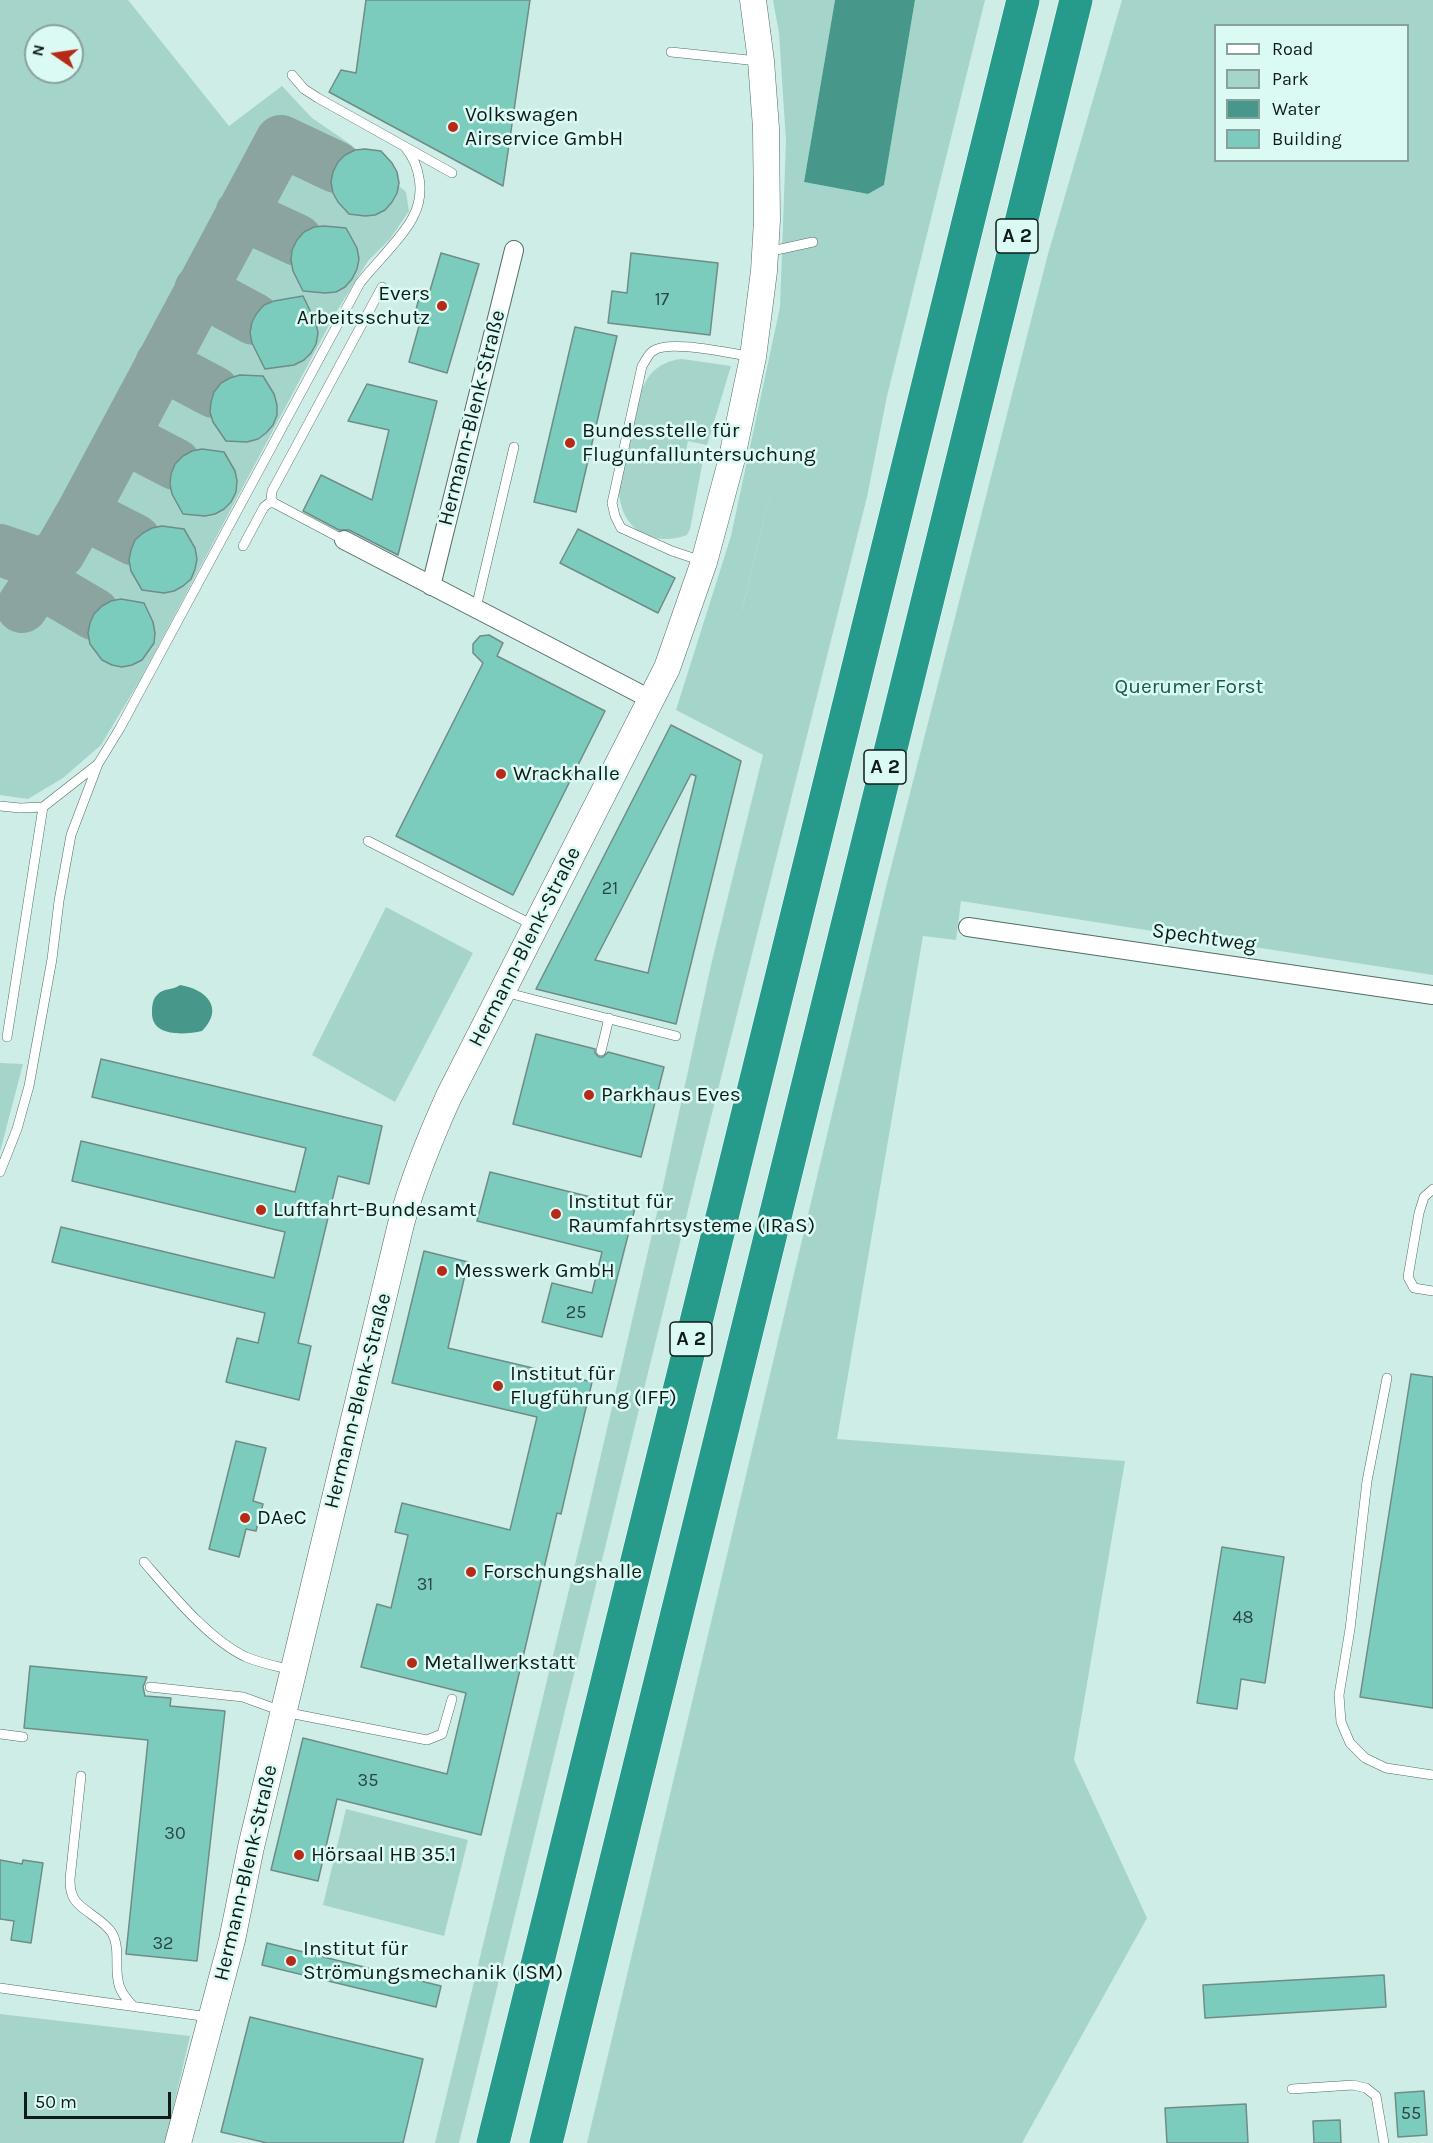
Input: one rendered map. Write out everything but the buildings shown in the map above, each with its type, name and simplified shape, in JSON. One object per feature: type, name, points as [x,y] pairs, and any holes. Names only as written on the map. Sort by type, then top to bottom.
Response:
[{"type":"highway","name":"A 2","points":[[546,2143],[1076,0]]},
{"type":"highway","name":"A 2","points":[[493,2143],[1023,1]]},
{"type":"street","name":"Hermann-Blenk-Straße","points":[[178,2143],[232,1940],[250,1847],[407,1200],[436,1124],[612,773],[652,700],[675,649],[704,562],[731,462],[753,357],[765,252],[767,176],[761,61],[753,0]]},
{"type":"street","name":"Hermann-Blenk-Straße","points":[[431,586],[514,250]]},
{"type":"street","points":[[344,540],[652,700]]},
{"type":"street","name":"Spechtweg","points":[[968,927],[1433,995]]},
{"type":"lane","points":[[671,52],[761,61]]},
{"type":"lane","points":[[292,75],[304,89],[318,98],[452,173]]},
{"type":"lane","points":[[0,1172],[17,1129],[30,1086],[71,835],[98,764],[120,728],[360,283],[413,218],[419,202],[420,181],[410,153],[405,147]]},
{"type":"lane","points":[[765,252],[813,242]]},
{"type":"lane","points":[[344,540],[274,503],[271,499],[272,491],[382,287]]},
{"type":"lane","points":[[704,562],[672,551],[621,528],[615,516],[612,502],[642,366],[653,351],[666,347],[695,348],[753,357]]},
{"type":"lane","points":[[476,608],[514,447]]},
{"type":"lane","points":[[243,546],[264,507],[269,503],[274,503]]},
{"type":"lane","points":[[0,806],[43,807],[98,764]]},
{"type":"lane","points":[[7,1037],[43,807]]},
{"type":"lane","points":[[368,841],[535,926]]},
{"type":"lane","points":[[502,992],[676,1036]]},
{"type":"lane","points":[[601,1051],[609,1018]]},
{"type":"lane","points":[[1433,1189],[1424,1197],[1419,1213],[1408,1277],[1414,1288],[1433,1291]]},
{"type":"lane","points":[[1387,1378],[1367,1481],[1350,1629],[1339,1695],[1341,1722],[1350,1743],[1365,1758],[1386,1768],[1433,1775]]},
{"type":"lane","points":[[144,1562],[180,1602],[222,1641],[246,1657],[293,1671]]},
{"type":"lane","points":[[150,1687],[243,1697],[284,1712],[427,1740],[442,1734],[452,1699]]},
{"type":"lane","points":[[0,1734],[23,1737]]},
{"type":"lane","points":[[81,1776],[70,1880],[72,1895],[78,1904],[95,1915],[112,1934],[117,1953],[118,1982],[123,1995],[132,2005]]},
{"type":"lane","points":[[0,1988],[211,2017]]},
{"type":"lane","points":[[1292,2089],[1353,2085],[1366,2088],[1376,2096],[1384,2143]]},
{"type":"green space","points":[[0,0],[128,0],[229,126],[282,86],[312,118],[350,144],[406,192],[409,211],[390,239],[368,261],[335,314],[140,680],[101,745],[63,778],[28,799],[0,795]]},
{"type":"green space","points":[[773,0],[835,0],[804,182],[868,194],[884,185],[915,0],[985,0],[887,396],[867,497],[696,1177],[459,2143],[435,2143],[588,1511],[662,1191],[711,965],[763,755],[676,710],[731,536],[780,307],[786,141],[779,33]]},
{"type":"green space","name":"Querumer Forst","points":[[1122,0],[1433,0],[1433,975],[961,901],[956,940],[923,936],[837,1439],[1125,1461],[1074,1760],[1147,1918],[1022,2143],[587,2143],[887,883],[1048,254]]},
{"type":"green space","points":[[682,359],[731,366],[707,445],[688,441],[685,455],[703,460],[690,529],[687,535],[676,538],[654,538],[636,529],[623,512],[619,493],[620,477],[642,389],[653,371],[669,362]]},
{"type":"green space","points":[[386,907],[473,953],[395,1102],[312,1055]]},
{"type":"green space","points":[[0,1063],[23,1064],[0,1152]]},
{"type":"green space","points":[[346,1809],[468,1840],[444,1936],[323,1905]]},
{"type":"green space","points":[[0,2014],[190,2036],[165,2143],[0,2143]]},
{"type":"water","points":[[835,0],[915,0],[884,185],[868,194],[804,182]]},
{"type":"water","points":[[180,985],[204,995],[212,1007],[209,1023],[202,1031],[170,1032],[157,1026],[153,1020],[152,1007],[156,996],[160,992]]},
{"type":"taxiway","points":[[22,607],[38,581],[41,564],[59,553],[82,513],[281,141],[336,167]]},
{"type":"taxiway","points":[[241,214],[297,240]]},
{"type":"taxiway","points":[[200,290],[254,319]]},
{"type":"taxiway","points":[[161,364],[214,392]]},
{"type":"taxiway","points":[[123,437],[175,464]]},
{"type":"taxiway","points":[[82,513],[135,540]]},
{"type":"taxiway","points":[[0,550],[41,564]]},
{"type":"taxiway","points":[[38,581],[94,614]]},
{"type":"place","name":"Volkswagen Airservice GmbH","points":[[453,127]]},
{"type":"place","name":"Evers Arbeitsschutz","points":[[442,306]]},
{"type":"place","name":"Bundesstelle für Flugunfalluntersuchung","points":[[570,443]]},
{"type":"place","name":"Wrackhalle","points":[[501,774]]},
{"type":"place","name":"Parkhaus Eves","points":[[589,1095]]},
{"type":"place","name":"Luftfahrt-Bundesamt","points":[[261,1210]]},
{"type":"place","name":"Institut für Raumfahrtsysteme (IRaS)","points":[[556,1214]]},
{"type":"place","name":"Messwerk GmbH","points":[[442,1271]]},
{"type":"place","name":"Institut für Flugführung (IFF)","points":[[498,1386]]},
{"type":"place","name":"DAeC","points":[[245,1518]]},
{"type":"place","name":"Forschungshalle","points":[[471,1572]]},
{"type":"place","name":"Metallwerkstatt","points":[[412,1663]]},
{"type":"place","name":"Hörsaal HB 35.1","points":[[299,1855]]},
{"type":"place","name":"Institut für Strömungsmechanik (ISM)","points":[[291,1961]]}]
